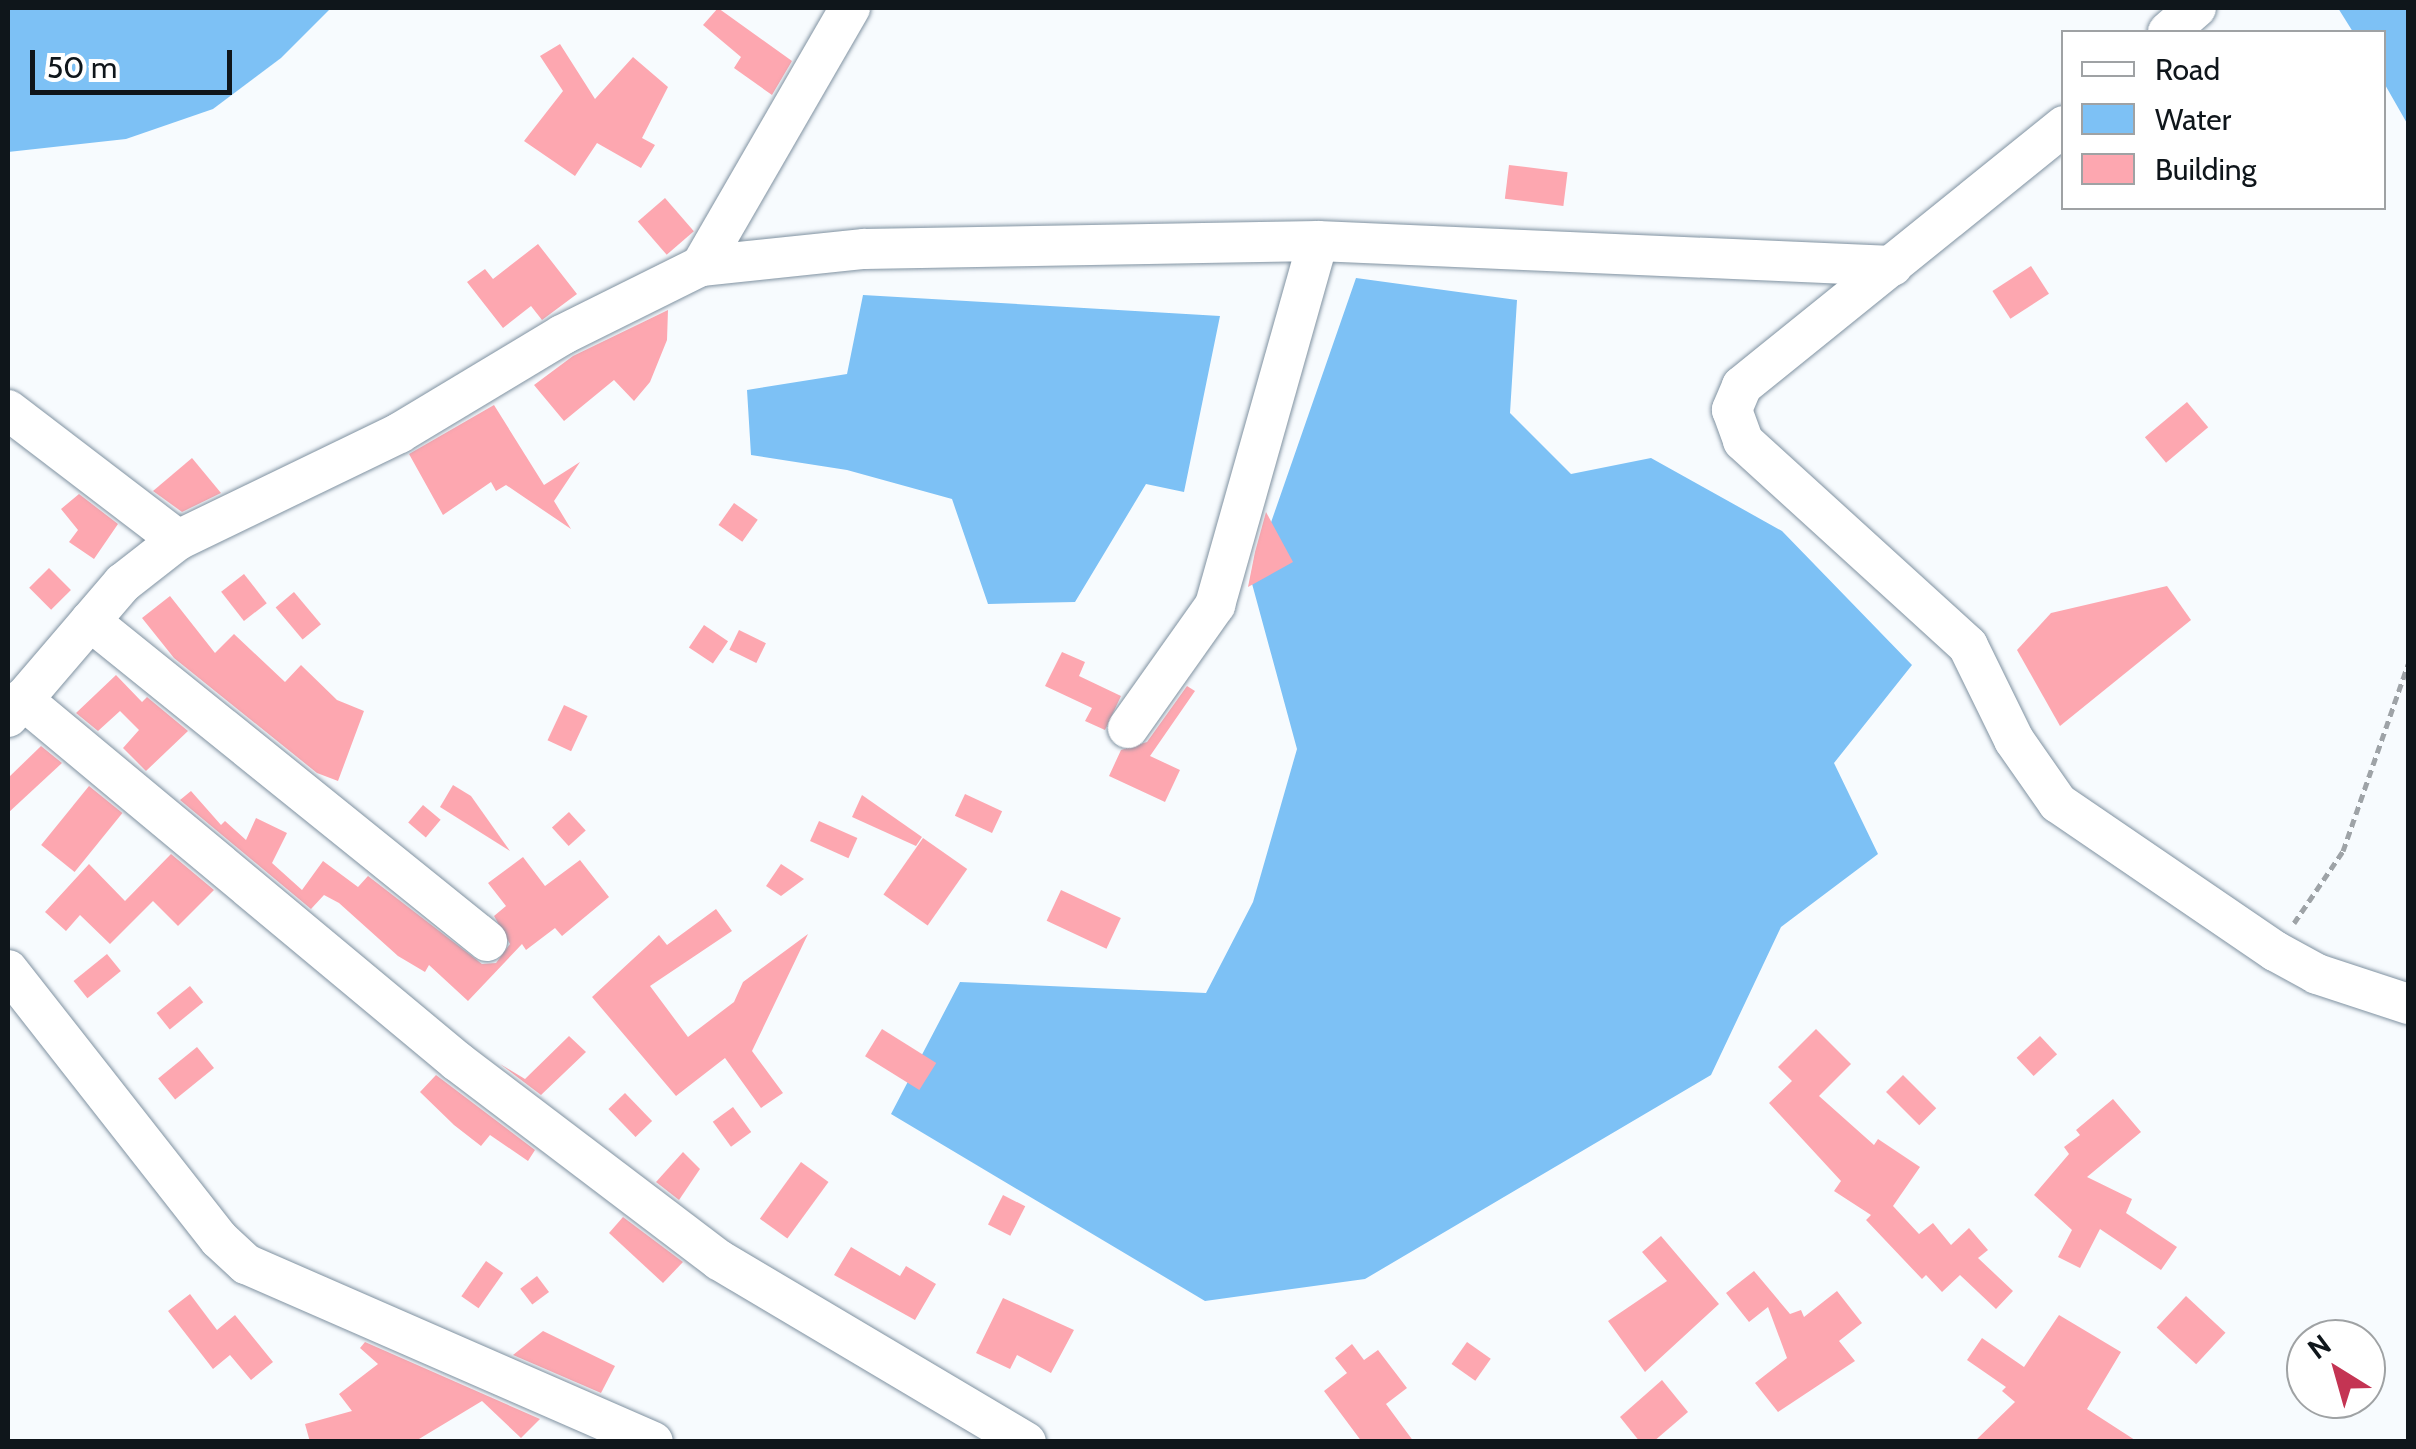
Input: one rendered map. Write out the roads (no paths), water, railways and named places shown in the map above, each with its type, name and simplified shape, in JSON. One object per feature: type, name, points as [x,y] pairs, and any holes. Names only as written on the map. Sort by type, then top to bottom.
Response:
[{"type":"street","points":[[701,266],[850,8]]},
{"type":"street","points":[[2170,30],[2196,8]]},
{"type":"street","points":[[2061,128],[1742,386],[1732,410],[1743,440],[1772,474],[1968,646],[2014,740],[2058,802],[2275,951],[2318,974],[2408,1004]]},
{"type":"street","points":[[1128,728],[1215,605],[1318,241]]},
{"type":"street","points":[[1026,1442],[718,1260],[458,1062],[14,708],[123,583],[178,540],[400,433],[562,335],[701,266],[864,249],[1318,241],[1892,266]]},
{"type":"street","points":[[8,410],[178,540]]},
{"type":"street","points":[[90,621],[487,941]]},
{"type":"street","points":[[8,970],[218,1239],[246,1264],[653,1442]]},
{"type":"water","points":[[8,8],[331,8],[281,58],[213,109],[126,139],[8,152]]},
{"type":"water","points":[[2338,8],[2408,8],[2408,125],[2386,86],[2386,30],[2352,30]]},
{"type":"water","points":[[1356,278],[1517,300],[1510,413],[1571,474],[1651,458],[1782,531],[1912,665],[1834,763],[1878,854],[1781,927],[1711,1075],[1365,1279],[1205,1301],[891,1114],[960,982],[1206,993],[1253,902],[1297,749],[1251,580]]},
{"type":"water","points":[[863,295],[1220,316],[1184,492],[1146,484],[1075,602],[988,604],[952,499],[847,470],[751,455],[747,390],[847,374]]}]
